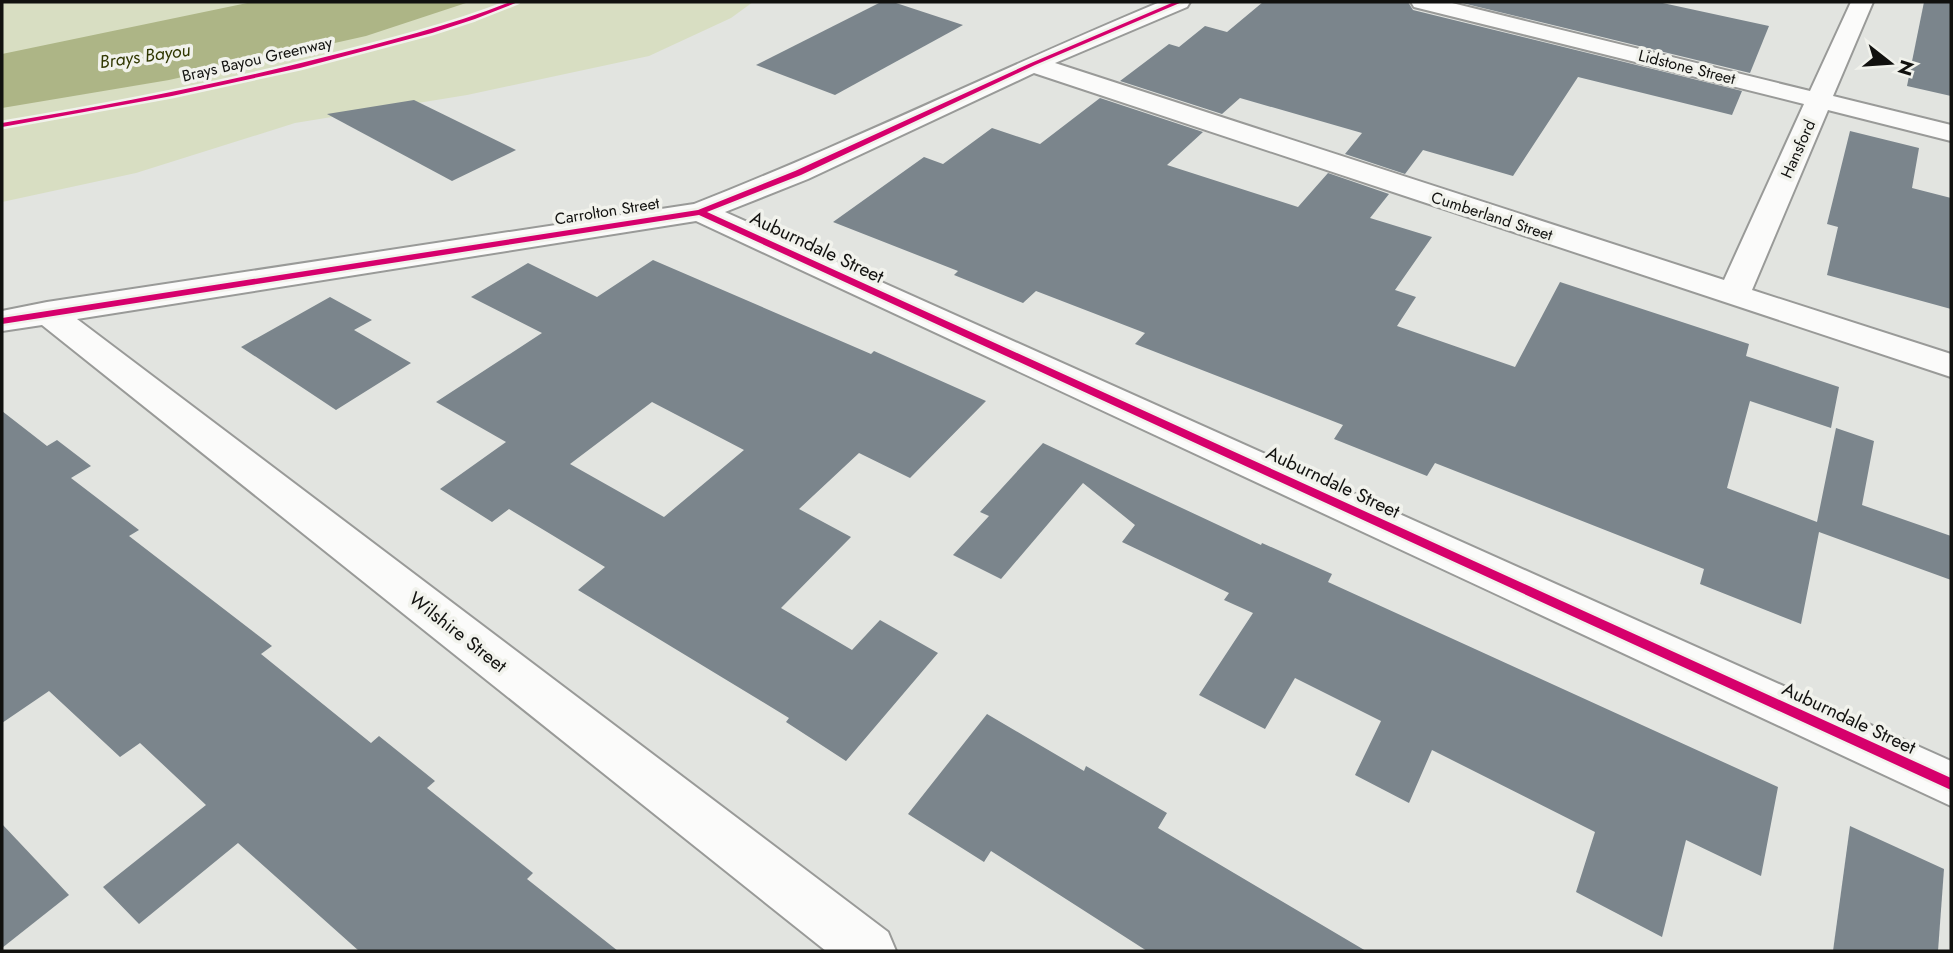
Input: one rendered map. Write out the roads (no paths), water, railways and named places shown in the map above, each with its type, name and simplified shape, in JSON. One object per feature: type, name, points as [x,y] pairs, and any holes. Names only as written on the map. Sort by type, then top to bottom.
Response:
[{"type":"street","name":"Carrolton Street","points":[[2,321],[700,212],[798,173],[1033,64],[1179,2]]},
{"type":"street","name":"Lidstone Street","points":[[1422,2],[1951,132]]},
{"type":"street","name":"Hansford","points":[[1733,296],[1862,2]]},
{"type":"street","name":"Cumberland Street","points":[[1033,64],[1951,366]]},
{"type":"street","name":"Auburndale Street","points":[[700,212],[1951,784]]},
{"type":"street","name":"Wilshire Street","points":[[47,312],[869,951]]},
{"type":"water","name":"Brays Bayou","points":[[252,2],[469,2],[366,36],[169,80],[2,108],[2,54]]}]
